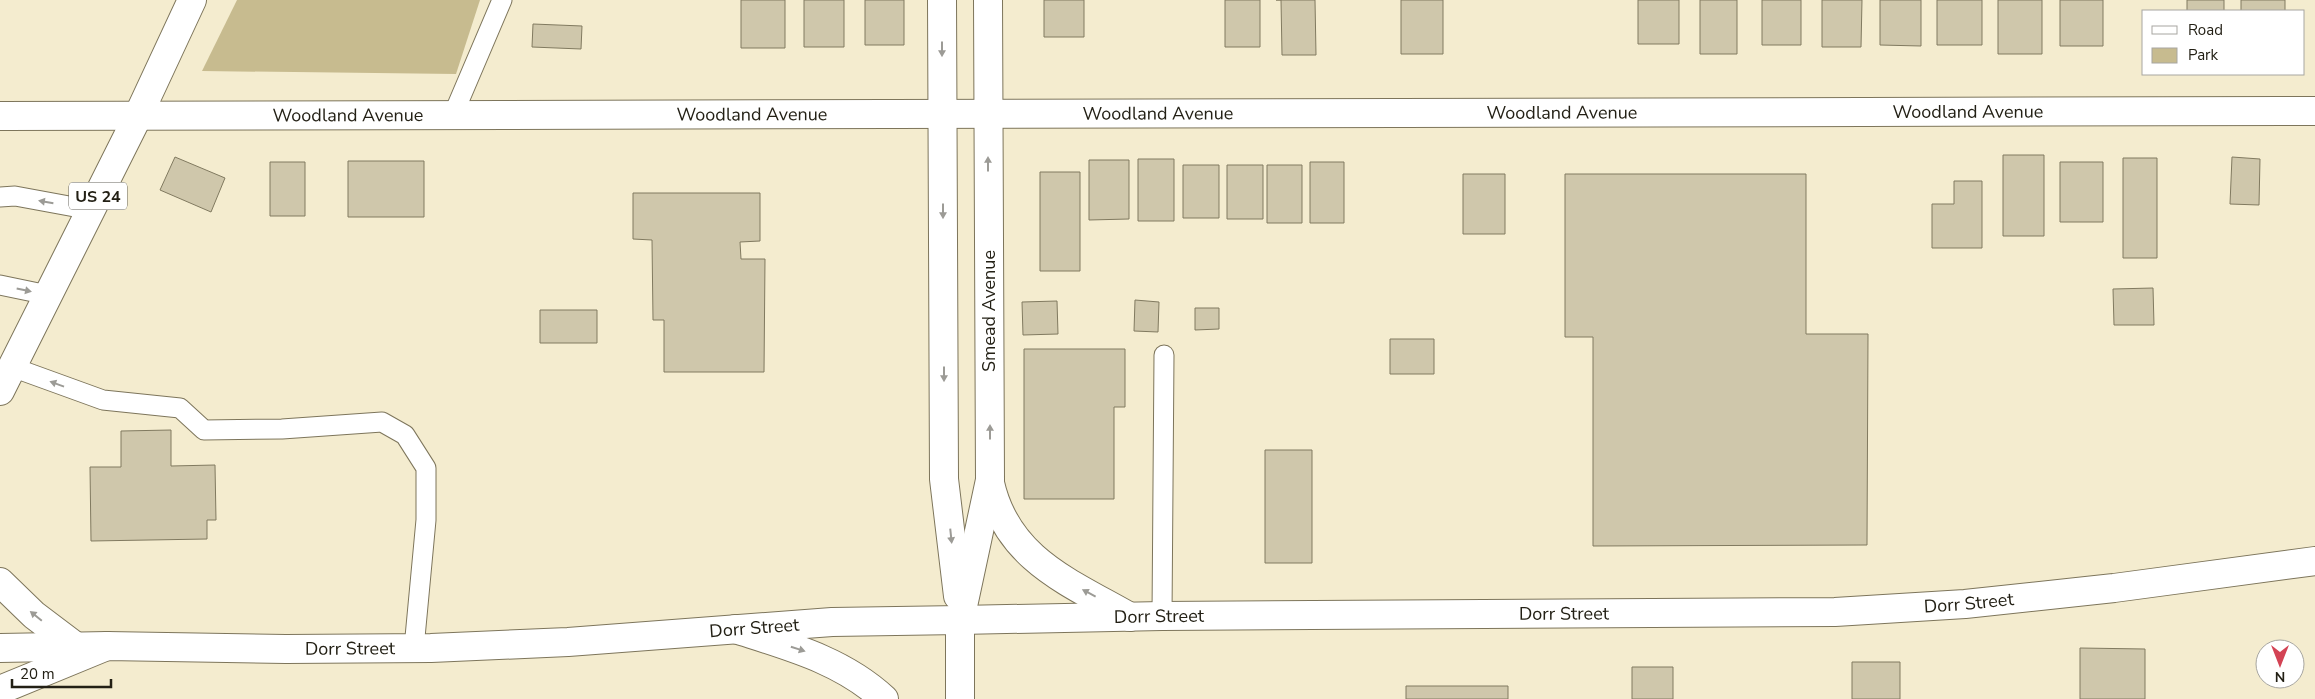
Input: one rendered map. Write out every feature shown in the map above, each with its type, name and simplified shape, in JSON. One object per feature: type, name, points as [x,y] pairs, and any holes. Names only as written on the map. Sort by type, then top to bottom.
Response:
[{"type":"street","name":"US 24","points":[[0,391],[138,116],[192,0]]},
{"type":"street","name":"Smead Avenue","points":[[942,0],[944,479],[960,620],[960,699]]},
{"type":"street","name":"Smead Avenue","points":[[960,620],[990,480],[988,0]]},
{"type":"street","name":"Woodland Avenue","points":[[0,116],[2315,111]]},
{"type":"street","points":[[990,480],[995,503],[1006,524],[1025,550],[1053,574],[1131,617]]},
{"type":"street","name":"Dorr Street","points":[[0,648],[107,646],[286,649],[414,648],[568,642],[832,622],[1162,616],[1835,612],[1965,604],[2114,588],[2315,561]]},
{"type":"street","points":[[0,582],[34,615],[75,646]]},
{"type":"street","points":[[735,629],[805,651],[850,673],[884,699]]},
{"type":"street","points":[[0,690],[107,646]]},
{"type":"lane","points":[[453,115],[502,0]]},
{"type":"lane","points":[[0,196],[15,196],[91,210]]},
{"type":"lane","points":[[0,285],[48,295]]},
{"type":"lane","points":[[1162,616],[1164,355]]},
{"type":"lane","points":[[12,367],[103,400],[180,408],[204,430],[282,429],[382,422],[405,435],[426,468],[426,520],[414,648]]},
{"type":"green space","points":[[237,0],[480,0],[456,74],[202,71]]},
{"type":"building","points":[[741,0],[785,0],[785,48],[741,48]]},
{"type":"building","points":[[804,0],[844,0],[844,47],[804,47]]},
{"type":"building","points":[[865,0],[904,0],[904,45],[865,45]]},
{"type":"building","points":[[1044,0],[1084,0],[1084,37],[1044,37]]},
{"type":"building","points":[[1225,0],[1260,0],[1260,47],[1225,47]]},
{"type":"building","points":[[1281,0],[1315,0],[1316,55],[1282,55]]},
{"type":"building","points":[[1401,0],[1443,0],[1443,54],[1401,54]]},
{"type":"building","points":[[1638,0],[1679,0],[1679,44],[1638,44]]},
{"type":"building","points":[[1700,0],[1737,0],[1737,54],[1700,54]]},
{"type":"building","points":[[1762,0],[1801,0],[1801,45],[1762,45]]},
{"type":"building","points":[[1822,0],[1862,0],[1861,47],[1822,47]]},
{"type":"building","points":[[1880,0],[1921,0],[1921,46],[1880,45]]},
{"type":"building","points":[[1937,0],[1982,0],[1982,45],[1937,45]]},
{"type":"building","points":[[1998,0],[2042,0],[2042,54],[1998,54]]},
{"type":"building","points":[[2060,0],[2103,0],[2103,46],[2060,46]]},
{"type":"building","points":[[2187,0],[2224,0],[2224,10],[2187,10]]},
{"type":"building","points":[[2241,0],[2285,0],[2285,10],[2241,10]]},
{"type":"building","points":[[533,24],[582,26],[581,49],[532,47]]},
{"type":"building","points":[[2003,155],[2044,155],[2044,236],[2003,236]]},
{"type":"building","points":[[175,157],[225,178],[211,212],[160,190]]},
{"type":"building","points":[[2232,157],[2260,159],[2259,205],[2230,204]]},
{"type":"building","points":[[2123,158],[2157,158],[2157,258],[2123,258]]},
{"type":"building","points":[[1138,159],[1174,159],[1174,221],[1138,221]]},
{"type":"building","points":[[1089,160],[1129,160],[1129,219],[1089,220]]},
{"type":"building","points":[[348,161],[424,161],[424,217],[348,217]]},
{"type":"building","points":[[270,162],[305,162],[305,216],[270,216]]},
{"type":"building","points":[[1310,162],[1344,162],[1344,223],[1310,223]]},
{"type":"building","points":[[2060,162],[2103,162],[2103,222],[2060,222]]},
{"type":"building","points":[[1183,165],[1219,165],[1219,218],[1183,218]]},
{"type":"building","points":[[1227,165],[1263,165],[1263,219],[1227,219]]},
{"type":"building","points":[[1267,165],[1302,165],[1302,223],[1267,223]]},
{"type":"building","points":[[1040,172],[1080,172],[1080,271],[1040,271]]},
{"type":"building","points":[[1463,174],[1505,174],[1505,234],[1463,234]]},
{"type":"building","points":[[1565,174],[1806,174],[1806,334],[1868,334],[1867,545],[1593,546],[1593,337],[1565,337]]},
{"type":"building","points":[[1954,181],[1982,181],[1982,248],[1932,248],[1932,204],[1954,204]]},
{"type":"building","points":[[633,193],[760,193],[760,241],[740,242],[741,259],[765,259],[764,372],[664,372],[664,320],[653,320],[652,240],[633,239]]},
{"type":"building","points":[[2153,288],[2154,325],[2114,325],[2113,289]]},
{"type":"building","points":[[1135,300],[1159,302],[1158,332],[1134,331]]},
{"type":"building","points":[[1057,301],[1058,334],[1023,335],[1022,302]]},
{"type":"building","points":[[1195,308],[1219,308],[1219,329],[1195,330]]},
{"type":"building","points":[[540,310],[597,310],[597,343],[540,343]]},
{"type":"building","points":[[1390,339],[1434,339],[1434,374],[1390,374]]},
{"type":"building","points":[[1024,349],[1125,349],[1125,407],[1114,407],[1114,499],[1024,499]]},
{"type":"building","points":[[171,430],[171,466],[215,465],[216,520],[207,520],[207,539],[91,541],[90,467],[121,467],[121,431]]},
{"type":"building","points":[[1265,450],[1312,450],[1312,563],[1265,563]]},
{"type":"building","points":[[2080,648],[2145,649],[2145,699],[2080,699]]},
{"type":"building","points":[[1852,662],[1900,662],[1900,699],[1852,699]]},
{"type":"building","points":[[1632,667],[1673,667],[1673,699],[1632,699]]},
{"type":"building","points":[[1406,686],[1508,686],[1508,699],[1406,699]]}]
